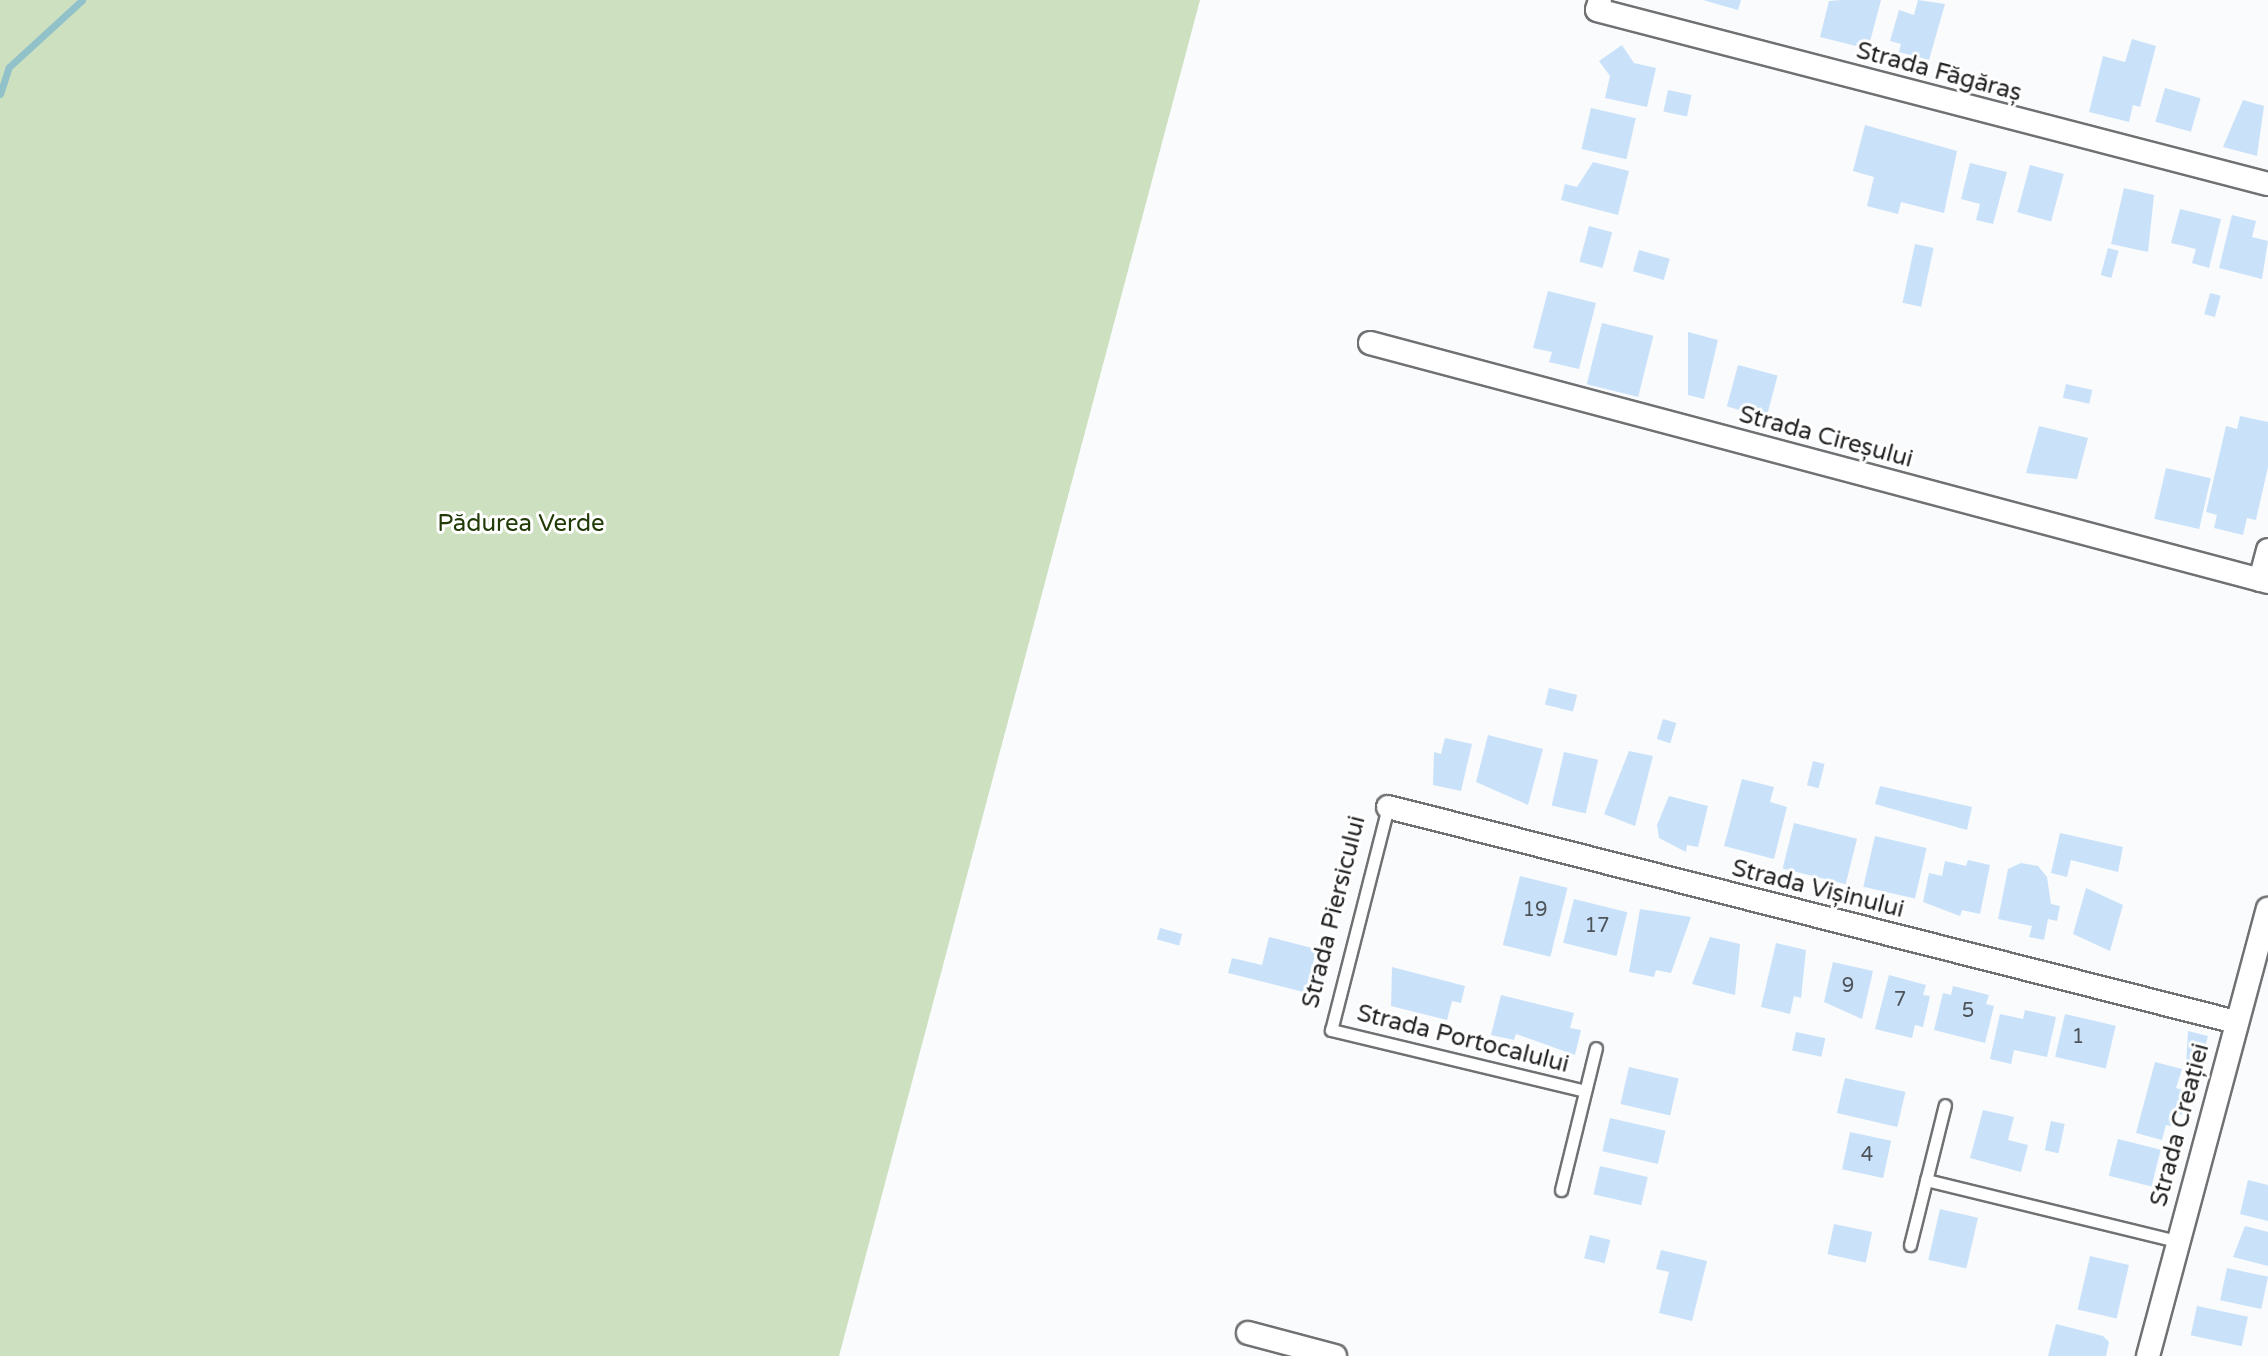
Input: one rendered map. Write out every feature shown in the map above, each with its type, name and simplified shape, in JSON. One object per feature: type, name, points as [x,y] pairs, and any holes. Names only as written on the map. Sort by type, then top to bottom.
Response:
[{"type":"street","name":"Strada Făgăraș","points":[[1599,5],[2268,184]]},
{"type":"street","name":"Strada Cireșului","points":[[1370,343],[2264,581]]},
{"type":"street","points":[[2264,581],[2268,550]]},
{"type":"street","name":"Strada Vișinului","points":[[1388,807],[2236,1022]]},
{"type":"street","name":"Strada Creației","points":[[2148,1356],[2176,1241],[2268,909]]},
{"type":"street","points":[[1248,1333],[1335,1356]]},
{"type":"lane","name":"Strada Piersicului","points":[[1331,1030],[1388,807]]},
{"type":"lane","name":"Strada Portocalului","points":[[1331,1030],[1585,1091]]},
{"type":"lane","name":"Strada Portocalului","points":[[1561,1190],[1596,1048]]},
{"type":"lane","points":[[1910,1245],[1945,1105]]},
{"type":"lane","points":[[1926,1180],[2176,1241]]},
{"type":"green space","name":"Pădurea Verde","points":[[0,0],[1200,0],[839,1356],[0,1356]]},
{"type":"building","points":[[1703,0],[1741,0],[1738,10]]},
{"type":"building","points":[[1881,0],[1868,49],[1820,37],[1829,1]]},
{"type":"building","points":[[1918,0],[1945,4],[1929,60],[1899,52],[1901,44],[1890,41],[1899,10],[1914,15]]},
{"type":"building","points":[[2132,39],[2156,46],[2140,107],[2133,105],[2129,122],[2089,112],[2103,56],[2125,62]]},
{"type":"building","points":[[1622,45],[1634,63],[1656,68],[1647,107],[1605,98],[1610,76],[1599,61]]},
{"type":"building","points":[[2165,88],[2201,98],[2191,132],[2155,122]]},
{"type":"building","points":[[1668,90],[1691,95],[1687,117],[1663,112]]},
{"type":"building","points":[[2243,100],[2264,106],[2257,156],[2223,147]]},
{"type":"building","points":[[1591,108],[1636,118],[1626,159],[1582,149]]},
{"type":"building","points":[[1865,125],[1957,151],[1944,213],[1901,202],[1898,214],[1867,206],[1874,177],[1853,171]]},
{"type":"building","points":[[1593,162],[1629,171],[1618,215],[1561,200],[1565,184],[1577,187]]},
{"type":"building","points":[[1970,163],[2007,172],[1993,224],[1976,220],[1980,204],[1961,199]]},
{"type":"building","points":[[2030,165],[2064,174],[2051,221],[2017,212]]},
{"type":"building","points":[[2124,188],[2154,195],[2148,252],[2111,244]]},
{"type":"building","points":[[2180,209],[2221,219],[2209,268],[2192,263],[2196,249],[2171,243]]},
{"type":"building","points":[[2232,215],[2256,221],[2252,237],[2268,241],[2262,279],[2219,268]]},
{"type":"building","points":[[1589,226],[1612,232],[1603,268],[1579,262]]},
{"type":"building","points":[[1915,244],[1934,248],[1921,307],[1903,303]]},
{"type":"building","points":[[2108,248],[2119,251],[2111,278],[2101,275]]},
{"type":"building","points":[[1639,250],[1670,259],[1664,280],[1633,271]]},
{"type":"building","points":[[1548,291],[1596,303],[1579,369],[1549,362],[1552,352],[1533,348]]},
{"type":"building","points":[[2210,293],[2221,296],[2215,317],[2204,314]]},
{"type":"building","points":[[1602,323],[1653,336],[1638,397],[1587,384]]},
{"type":"building","points":[[1688,332],[1718,340],[1704,399],[1688,395]]},
{"type":"building","points":[[1738,365],[1778,376],[1766,417],[1727,407]]},
{"type":"building","points":[[2066,384],[2092,390],[2089,404],[2063,398]]},
{"type":"building","points":[[2240,416],[2268,422],[2268,467],[2256,520],[2247,518],[2243,535],[2214,528],[2217,515],[2206,512],[2226,426],[2237,429]]},
{"type":"building","points":[[2039,426],[2088,438],[2077,479],[2026,473]]},
{"type":"building","points":[[2166,468],[2211,478],[2199,529],[2154,519]]},
{"type":"building","points":[[1549,688],[1577,695],[1573,712],[1545,704]]},
{"type":"building","points":[[1663,719],[1676,723],[1670,743],[1657,739]]},
{"type":"building","points":[[1488,735],[1543,749],[1528,805],[1476,782]]},
{"type":"building","points":[[1445,738],[1472,744],[1461,791],[1433,785],[1434,752],[1441,754]]},
{"type":"building","points":[[1629,751],[1653,756],[1635,826],[1604,814]]},
{"type":"building","points":[[1564,752],[1598,760],[1586,813],[1552,806]]},
{"type":"building","points":[[1813,761],[1825,764],[1819,788],[1807,785]]},
{"type":"building","points":[[1742,779],[1774,787],[1770,802],[1787,807],[1774,859],[1724,846]]},
{"type":"building","points":[[1880,786],[1972,807],[1967,830],[1875,804]]},
{"type":"building","points":[[1669,796],[1708,806],[1698,847],[1687,845],[1686,852],[1659,838],[1657,825]]},
{"type":"building","points":[[1794,823],[1857,839],[1846,884],[1783,869]]},
{"type":"building","points":[[2060,833],[2123,847],[2118,872],[2071,860],[2067,877],[2051,873]]},
{"type":"building","points":[[1875,836],[1927,848],[1915,899],[1863,887]]},
{"type":"building","points":[[1968,860],[1990,865],[1980,914],[1962,910],[1960,916],[1923,902],[1929,873],[1942,876],[1945,861],[1966,866]]},
{"type":"building","points":[[2021,863],[2038,866],[2047,877],[2051,904],[2060,906],[2057,921],[2048,919],[2044,940],[2029,937],[2032,926],[1998,919],[2008,869]]},
{"type":"building","points":[[1520,876],[1568,888],[1550,957],[1503,945]]},
{"type":"building","points":[[2086,888],[2123,905],[2110,951],[2073,934]]},
{"type":"building","points":[[1574,899],[1627,912],[1616,956],[1563,943]]},
{"type":"building","points":[[1640,909],[1691,917],[1671,973],[1656,970],[1654,977],[1629,972]]},
{"type":"building","points":[[1160,928],[1182,934],[1179,946],[1157,940]]},
{"type":"building","points":[[1269,937],[1316,949],[1313,964],[1327,968],[1319,996],[1228,973],[1232,958],[1262,965]]},
{"type":"building","points":[[1710,937],[1740,944],[1735,995],[1692,984]]},
{"type":"building","points":[[1776,943],[1806,950],[1801,998],[1794,996],[1790,1014],[1761,1007]]},
{"type":"building","points":[[1833,962],[1873,971],[1862,1019],[1824,1002]]},
{"type":"building","points":[[1392,967],[1465,986],[1461,1003],[1452,1001],[1447,1020],[1391,1006]]},
{"type":"building","points":[[1889,975],[1926,985],[1923,995],[1930,996],[1923,1027],[1915,1025],[1912,1038],[1875,1029]]},
{"type":"building","points":[[1953,986],[1989,995],[1986,1004],[1994,1006],[1985,1043],[1934,1030],[1943,993],[1951,995]]},
{"type":"building","points":[[1501,995],[1574,1013],[1570,1028],[1581,1030],[1575,1055],[1516,1034],[1514,1040],[1491,1035]]},
{"type":"building","points":[[2025,1010],[2056,1017],[2047,1057],[2014,1050],[2011,1064],[1990,1059],[2000,1014],[2023,1019]]},
{"type":"building","points":[[2065,1014],[2116,1026],[2106,1069],[2055,1057]]},
{"type":"building","points":[[2188,1031],[2208,1036],[2199,1069],[2186,1066]]},
{"type":"building","points":[[1796,1032],[1825,1038],[1821,1057],[1792,1051]]},
{"type":"building","points":[[2155,1062],[2182,1069],[2176,1088],[2189,1092],[2182,1115],[2175,1113],[2171,1126],[2166,1125],[2162,1140],[2136,1133]]},
{"type":"building","points":[[1629,1067],[1679,1078],[1670,1115],[1620,1104]]},
{"type":"building","points":[[1845,1078],[1905,1092],[1897,1127],[1837,1113]]},
{"type":"building","points":[[1983,1110],[2014,1117],[2008,1140],[2028,1145],[2021,1172],[1970,1158]]},
{"type":"building","points":[[1610,1118],[1666,1131],[1658,1164],[1602,1151]]},
{"type":"building","points":[[2051,1121],[2065,1124],[2058,1153],[2045,1150]]},
{"type":"building","points":[[1850,1132],[1891,1141],[1883,1178],[1842,1169]]},
{"type":"building","points":[[2118,1139],[2161,1150],[2151,1187],[2109,1176]]},
{"type":"building","points":[[1600,1166],[1648,1177],[1641,1205],[1593,1194]]},
{"type":"building","points":[[2248,1180],[2268,1185],[2268,1221],[2240,1214]]},
{"type":"building","points":[[1940,1209],[1978,1218],[1966,1268],[1928,1260]]},
{"type":"building","points":[[1834,1224],[1872,1232],[1866,1262],[1828,1254]]},
{"type":"building","points":[[2245,1226],[2268,1232],[2268,1266],[2233,1257]]},
{"type":"building","points":[[1590,1235],[1610,1240],[1605,1263],[1584,1258]]},
{"type":"building","points":[[1661,1250],[1707,1261],[1692,1321],[1659,1313],[1669,1272],[1656,1269]]},
{"type":"building","points":[[2090,1256],[2129,1265],[2117,1319],[2078,1310]]},
{"type":"building","points":[[2227,1268],[2268,1277],[2261,1309],[2220,1300]]},
{"type":"building","points":[[2197,1306],[2248,1317],[2242,1346],[2191,1335]]},
{"type":"building","points":[[2056,1324],[2103,1336],[2109,1342],[2106,1356],[2048,1356]]},
{"type":"waterway","points":[[0,94],[9,67],[82,0]]}]
